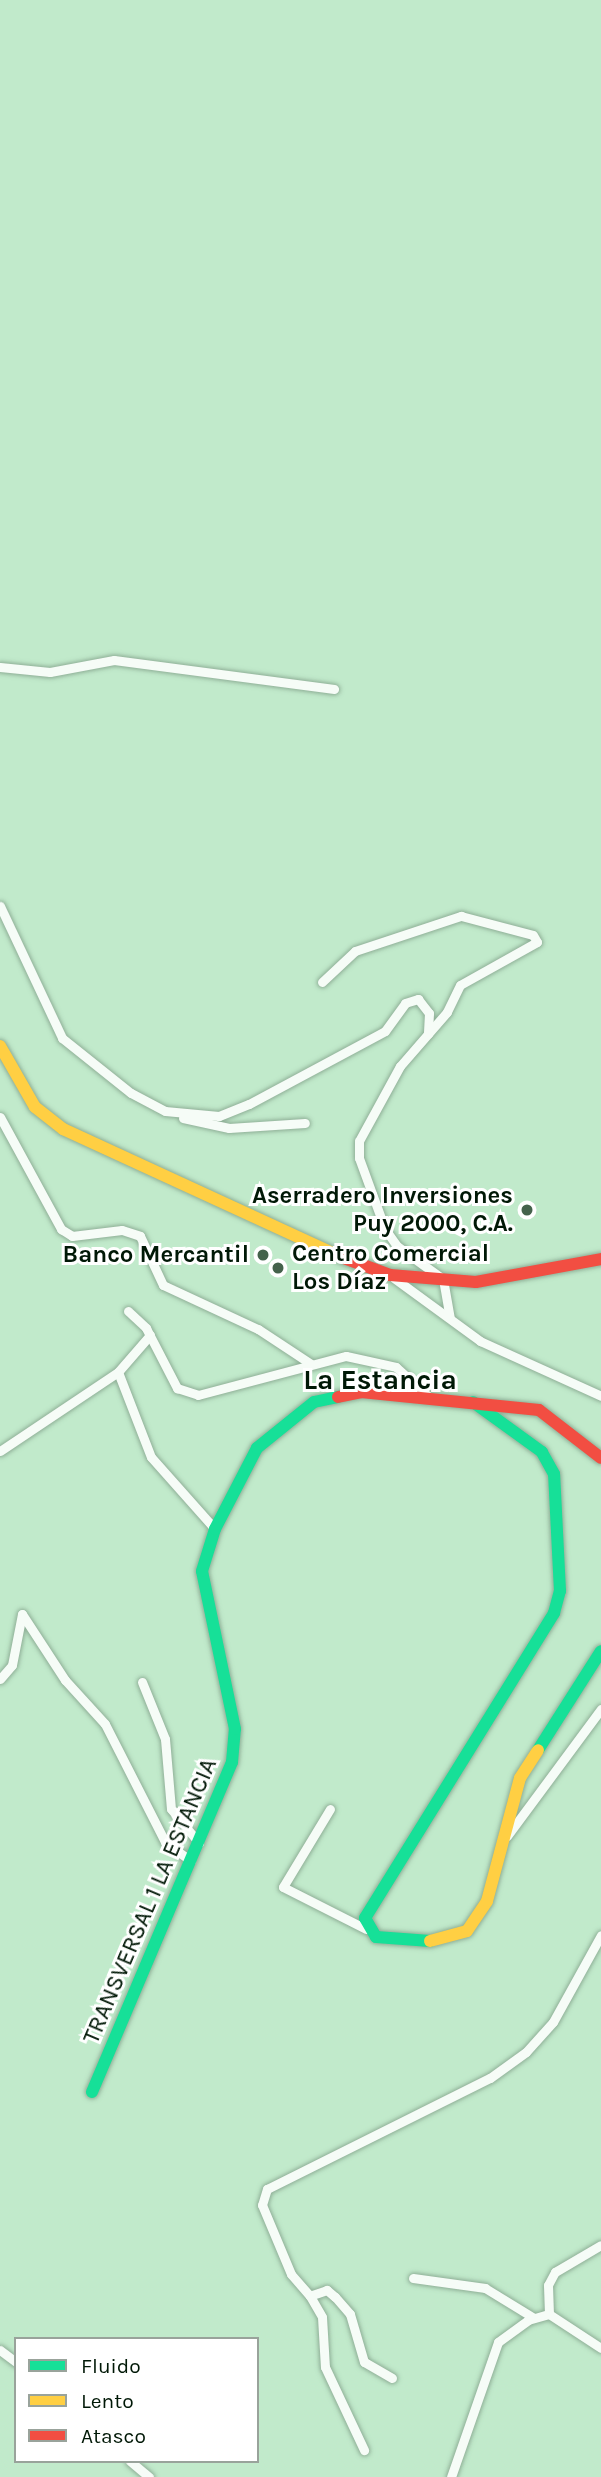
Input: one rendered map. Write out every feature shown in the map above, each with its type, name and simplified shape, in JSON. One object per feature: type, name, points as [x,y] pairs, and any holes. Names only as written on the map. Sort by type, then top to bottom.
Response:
[{"type":"street","points":[[0,667],[50,672],[114,660],[334,690]]},
{"type":"street","points":[[0,906],[62,1038],[131,1093],[165,1111],[229,1128],[305,1123]]},
{"type":"street","points":[[322,982],[355,951],[461,916],[533,935],[537,942],[504,964],[470,975],[394,1076],[359,1141],[359,1158],[397,1246],[443,1279],[450,1317]]},
{"type":"street","points":[[165,1111],[219,1116],[248,1104],[385,1031],[405,1003],[418,999],[429,1013],[428,1034]]},
{"type":"street","points":[[0,1046],[34,1107],[63,1129],[390,1275],[480,1340],[601,1396]]},
{"type":"street","points":[[0,1117],[61,1228],[72,1236],[122,1230],[140,1236],[163,1285],[258,1329],[311,1364]]},
{"type":"street","points":[[390,1275],[476,1282],[601,1259]]},
{"type":"street","points":[[128,1311],[150,1335],[177,1388],[198,1395],[346,1356],[380,1360],[413,1377],[431,1398]]},
{"type":"street","points":[[0,1451],[118,1372],[150,1335]]},
{"type":"street","points":[[118,1372],[150,1457],[215,1529]]},
{"type":"street","name":"TRANSVERSAL 1 LA ESTANCIA","points":[[92,2092],[199,1843],[236,1740],[204,1598],[202,1571],[215,1529],[257,1448],[303,1408],[352,1392],[473,1402],[547,1412],[601,1458]]},
{"type":"street","points":[[366,1929],[365,1918],[554,1613],[560,1591],[554,1474],[542,1452],[473,1402]]},
{"type":"street","points":[[0,1679],[12,1665],[22,1614],[65,1680],[106,1724],[165,1842],[191,1861]]},
{"type":"street","points":[[330,1810],[283,1887],[400,1943],[450,1939],[467,1931],[487,1901],[520,1778],[601,1651]]},
{"type":"street","points":[[142,1682],[165,1739],[171,1809],[199,1843]]},
{"type":"street","points":[[504,1840],[601,1709]]},
{"type":"street","points":[[364,2450],[325,2367],[322,2317],[310,2296],[291,2274],[266,2218],[262,2205],[267,2189],[490,2078],[526,2052],[553,2022],[601,1935]]},
{"type":"street","points":[[549,2314],[548,2285],[555,2272],[601,2245]]},
{"type":"street","points":[[413,2278],[485,2288],[534,2318]]},
{"type":"street","points":[[310,2296],[327,2290],[335,2297],[350,2314],[364,2362],[392,2378]]},
{"type":"street","points":[[451,2477],[498,2342],[534,2318],[549,2314],[601,2348]]},
{"type":"street","points":[[132,2463],[149,2477]]},
{"type":"traffic: fast","points":[[92,2092],[232,1762],[235,1729],[202,1571],[215,1529],[257,1448],[314,1402],[338,1397]]},
{"type":"traffic: fast","points":[[430,1941],[376,1937],[365,1918],[554,1613],[560,1591],[554,1474],[542,1452],[473,1402]]},
{"type":"traffic: fast","points":[[538,1750],[601,1651]]},
{"type":"traffic: slow","points":[[0,1046],[35,1107],[63,1129],[344,1258]]},
{"type":"traffic: slow","points":[[430,1941],[467,1931],[487,1901],[520,1778],[538,1750]]},
{"type":"traffic: jam","points":[[344,1258],[390,1275],[476,1282],[601,1259]]},
{"type":"traffic: jam","points":[[338,1397],[361,1392],[539,1410],[601,1458]]},
{"type":"place","name":"Aserradero Inversiones Puy 2000, C.A.","points":[[527,1210]]},
{"type":"place","name":"Banco Mercantil","points":[[263,1255]]},
{"type":"place","name":"Centro Comercial Los Díaz","points":[[278,1268]]},
{"type":"district","name":"La Estancia","points":[[380,1380]]}]
